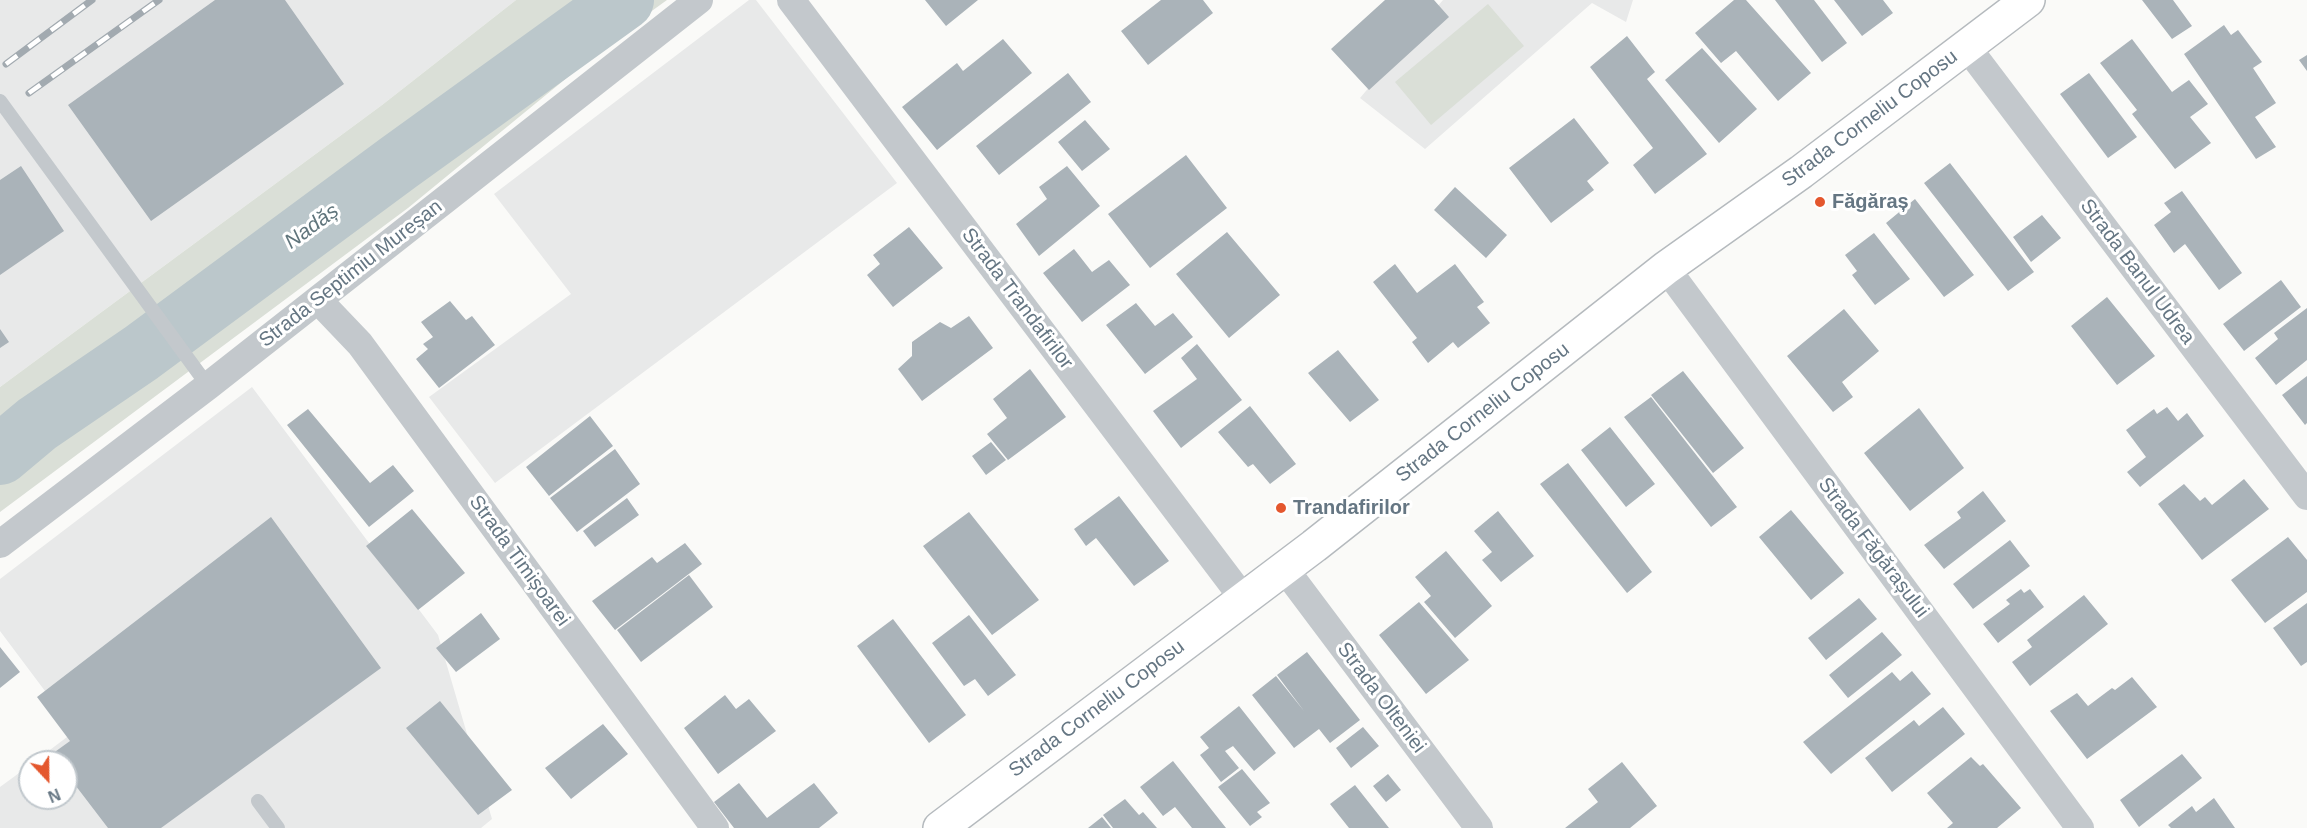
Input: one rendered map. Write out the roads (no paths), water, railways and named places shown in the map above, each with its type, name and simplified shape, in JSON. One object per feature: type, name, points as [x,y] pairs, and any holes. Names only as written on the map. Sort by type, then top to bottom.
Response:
[{"type":"main road","name":"Strada Corneliu Coposu","points":[[940,828],[1284,568],[1666,268],[1801,172],[2028,0]]},
{"type":"street","name":"Strada Septimiu Mureșan","points":[[0,544],[318,300],[699,0]]},
{"type":"street","name":"Strada Trandafirilor","points":[[791,0],[1243,598]]},
{"type":"street","name":"Strada Banul Udrea","points":[[1967,47],[2307,496]]},
{"type":"street","name":"Strada Făgărașului","points":[[1666,268],[2080,828]]},
{"type":"street","name":"Strada Timișoarei","points":[[318,300],[360,344],[715,828]]},
{"type":"street","name":"Strada Olteniei","points":[[1284,568],[1479,828]]},
{"type":"lane","points":[[0,100],[207,386]]},
{"type":"lane","points":[[258,801],[278,828]]},
{"type":"waterway","name":"Nadăș","points":[[0,455],[37,424],[141,353],[624,0]]},
{"type":"railway","points":[[6,64],[92,0]]},
{"type":"railway","points":[[29,93],[159,0]]},
{"type":"place","name":"Făgăraș","points":[[1820,202]]},
{"type":"place","name":"Trandafirilor","points":[[1281,508]]}]
